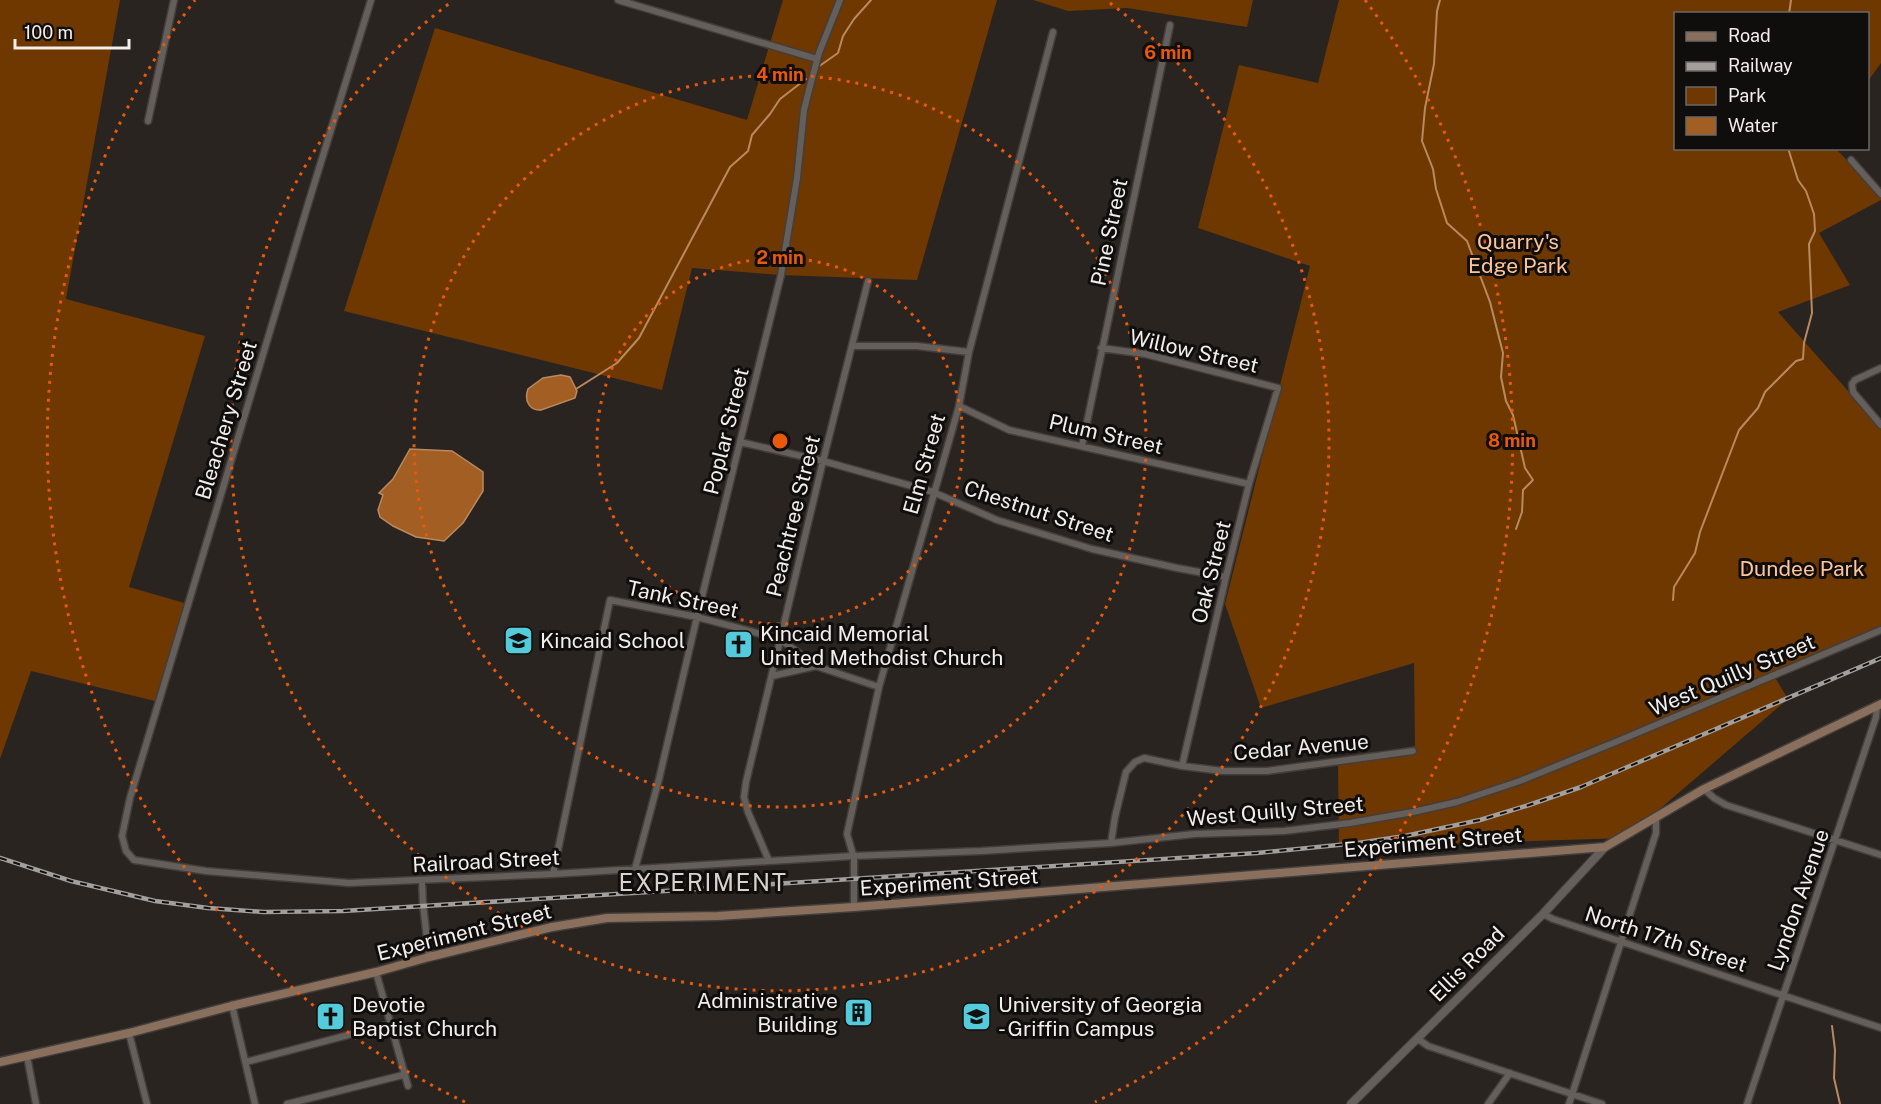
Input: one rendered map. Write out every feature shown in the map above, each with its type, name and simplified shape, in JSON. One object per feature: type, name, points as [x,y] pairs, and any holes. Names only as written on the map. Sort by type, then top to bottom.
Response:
[{"type":"main road","name":"Experiment Street","points":[[0,1062],[129,1033],[232,1005],[376,972],[552,927],[607,918],[718,916],[854,907],[1605,847],[1704,789],[1879,705]]},
{"type":"street","points":[[148,121],[174,0]]},
{"type":"street","name":"Bleachery Street","points":[[126,851],[122,836],[130,798],[305,212],[371,0]]},
{"type":"street","points":[[618,0],[817,59]]},
{"type":"street","name":"Poplar Street","points":[[635,869],[659,779],[781,275],[797,178],[804,110],[817,59],[840,0]]},
{"type":"street","name":"Pine Street","points":[[1082,446],[1170,25]]},
{"type":"street","name":"Elm Street","points":[[854,907],[854,856],[847,834],[879,687],[959,406],[969,352],[1053,32]]},
{"type":"street","points":[[1851,160],[1881,194]]},
{"type":"street","name":"Peachtree Street","points":[[770,861],[748,812],[744,797],[746,782],[868,281]]},
{"type":"street","points":[[852,346],[917,346],[969,352]]},
{"type":"street","name":"Willow Street","points":[[1101,348],[1145,354],[1278,388]]},
{"type":"street","points":[[1881,368],[1855,380],[1852,384],[1853,392],[1881,425]]},
{"type":"street","name":"Oak Street","points":[[1182,766],[1249,484],[1278,388]]},
{"type":"street","name":"Plum Street","points":[[959,406],[1009,430],[1249,484]]},
{"type":"street","name":"Chestnut Street","points":[[740,442],[823,461],[933,492],[997,520],[1092,549],[1226,577]]},
{"type":"street","name":"Tank Street","points":[[553,874],[610,600],[697,617],[780,639],[816,666],[879,687]]},
{"type":"street","name":"West Quilly Street","points":[[854,856],[1111,843],[1194,834],[1284,831],[1381,818],[1457,801],[1520,781],[1881,630]]},
{"type":"street","points":[[772,676],[816,666]]},
{"type":"street","name":"Lyndon Avenue","points":[[1747,1104],[1879,705]]},
{"type":"street","name":"Cedar Avenue","points":[[1111,843],[1126,772],[1135,762],[1144,758],[1223,771],[1267,771],[1413,752]]},
{"type":"street","points":[[1704,789],[1726,805],[1881,855]]},
{"type":"street","points":[[1569,1104],[1656,833],[1656,816]]},
{"type":"street","name":"Ellis Road","points":[[1351,1104],[1543,914],[1605,847]]},
{"type":"street","name":"Railroad Street","points":[[126,851],[134,860],[144,863],[206,871],[349,883],[553,874],[854,856]]},
{"type":"street","points":[[422,881],[429,957]]},
{"type":"street","name":"North 17th Street","points":[[1543,914],[1881,1028]]},
{"type":"street","points":[[376,972],[408,1086]]},
{"type":"street","points":[[232,1005],[255,1104]]},
{"type":"street","points":[[246,1062],[390,1024]]},
{"type":"street","points":[[129,1033],[147,1104]]},
{"type":"street","points":[[1418,1039],[1428,1046],[1602,1104]]},
{"type":"street","points":[[27,1056],[36,1104]]},
{"type":"street","points":[[1488,1104],[1510,1073]]},
{"type":"street","points":[[287,1104],[404,1075]]},
{"type":"green space","points":[[0,0],[120,0],[66,299],[205,336],[129,587],[188,604],[159,702],[31,671],[0,759]]},
{"type":"green space","points":[[783,0],[997,0],[917,280],[780,275],[692,268],[662,390],[344,311],[435,28],[747,120]]},
{"type":"green space","points":[[1033,0],[1253,0],[1247,27],[1127,8],[1068,11]]},
{"type":"green space","name":"Quarry's Edge Park","points":[[1339,0],[1881,0],[1881,63],[1869,80],[1869,12],[1674,12],[1674,150],[1837,150],[1881,195],[1881,200],[1819,233],[1850,285],[1778,312],[1881,428],[1881,630],[1774,676],[1788,699],[1626,838],[1339,847],[1338,763],[1415,746],[1414,663],[1261,708],[1225,604],[1310,266],[1198,228],[1239,65],[1318,83]]},
{"type":"water","points":[[561,375],[570,377],[577,391],[575,398],[541,410],[533,409],[528,404],[528,389],[543,378]]},
{"type":"water","points":[[410,449],[452,451],[483,472],[483,491],[463,523],[444,541],[416,537],[380,517],[378,510],[383,495],[379,493],[393,479]]},
{"type":"waterway","points":[[818,67],[838,53],[843,36],[871,0]]},
{"type":"waterway","points":[[1440,0],[1437,11],[1434,64],[1425,108],[1422,141],[1433,169],[1436,189],[1447,223],[1467,241],[1490,302],[1503,353],[1501,377],[1506,401],[1513,415],[1525,468],[1533,480],[1523,490],[1522,512],[1516,529]]},
{"type":"waterway","points":[[1789,12],[1791,0]]},
{"type":"waterway","points":[[576,389],[617,363],[639,338],[730,167],[748,151],[752,135],[780,99],[806,79]]},
{"type":"waterway","points":[[1673,600],[1674,587],[1695,553],[1700,532],[1739,430],[1758,408],[1765,392],[1796,361],[1803,359],[1804,343],[1812,313],[1809,244],[1815,231],[1814,214],[1806,191],[1798,180],[1789,150]]},
{"type":"waterway","points":[[1832,1026],[1835,1050],[1834,1078],[1840,1104]]},
{"type":"railway","points":[[0,858],[71,881],[155,901],[264,912],[343,911],[697,889],[1257,853],[1358,843],[1405,836],[1480,820],[1581,787],[1881,658]]},
{"type":"place","name":"Kincaid School","points":[[519,640]]},
{"type":"place","name":"Kincaid Memorial United Methodist Church","points":[[739,645]]},
{"type":"place","name":"Administrative Building","points":[[859,1012]]},
{"type":"place","name":"Devotie Baptist Church","points":[[331,1016]]},
{"type":"place","name":"University of Georgia - Griffin Campus","points":[[977,1016]]},
{"type":"district","name":"EXPERIMENT","points":[[703,882]]},
{"type":"park label","name":"Dundee Park","points":[[1802,568]]}]
